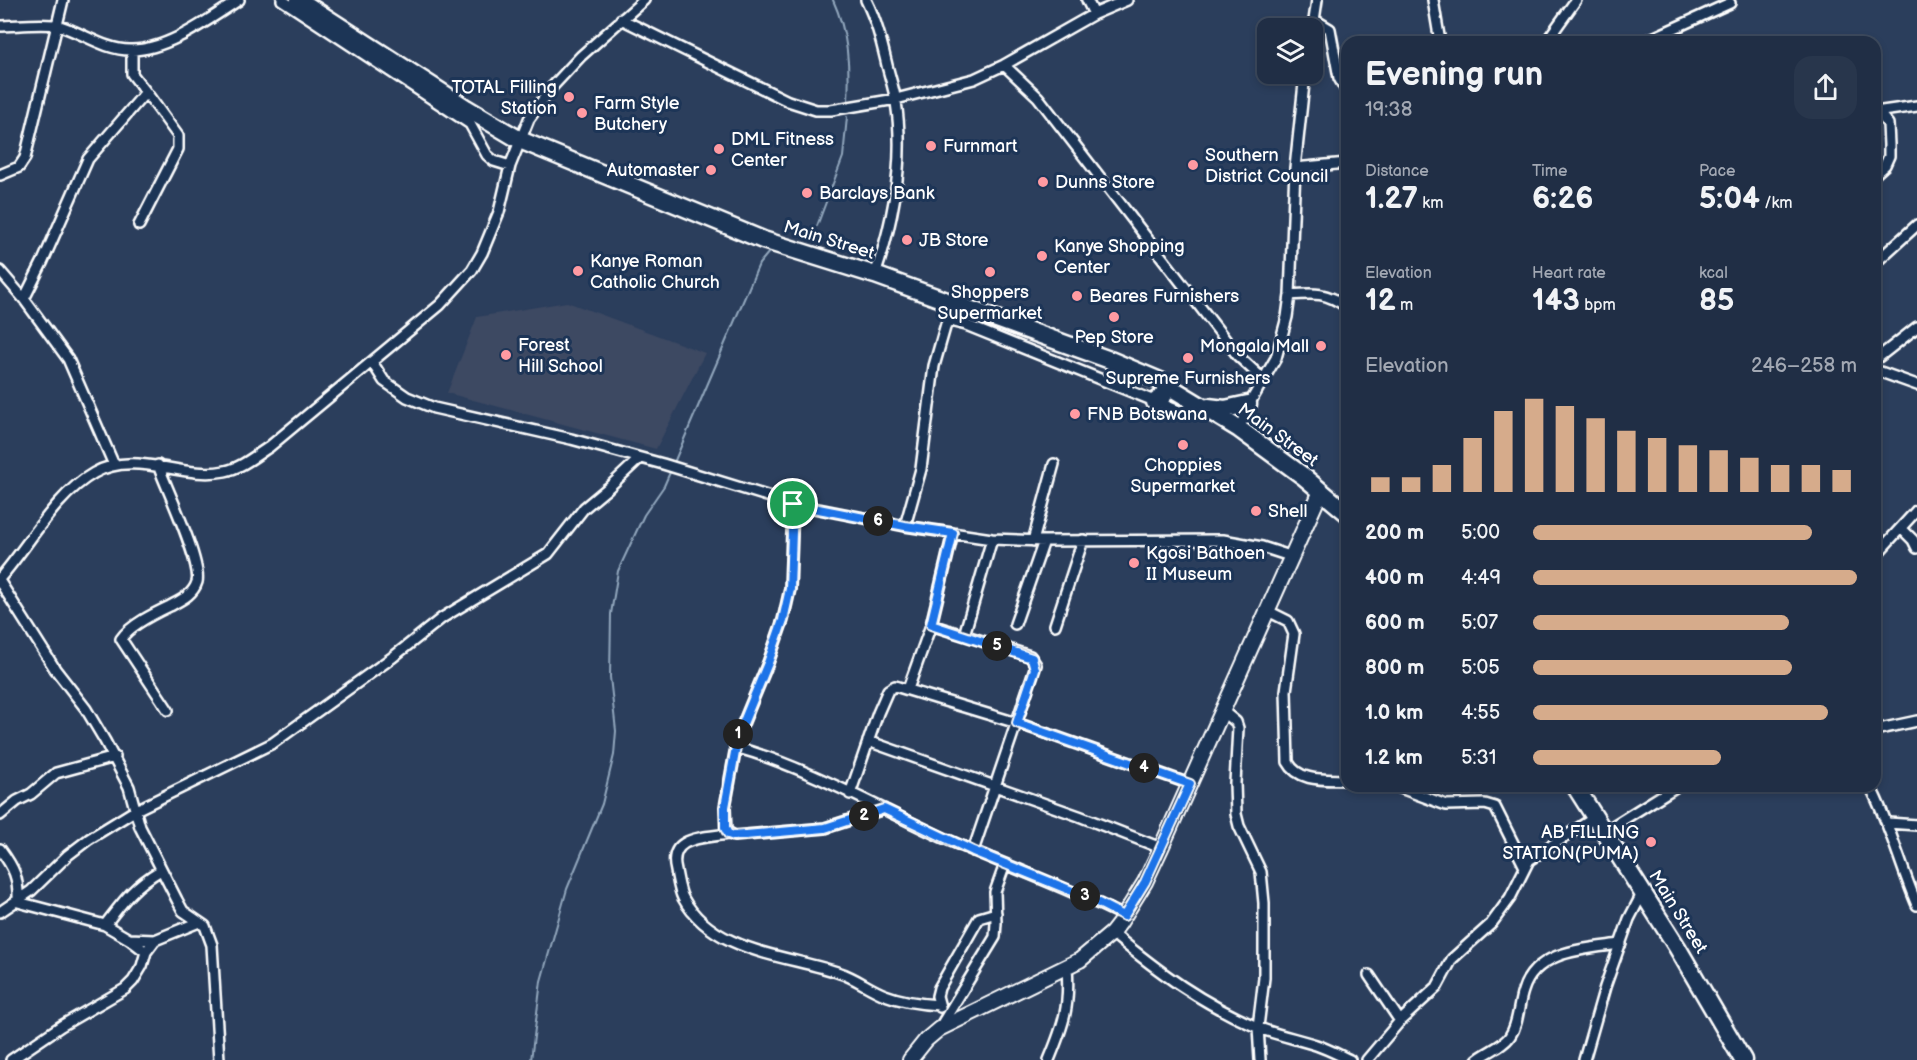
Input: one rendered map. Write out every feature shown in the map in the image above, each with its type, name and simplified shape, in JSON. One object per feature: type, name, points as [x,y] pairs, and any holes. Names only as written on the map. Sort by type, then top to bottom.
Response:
[{"type":"highway","name":"Main Street","points":[[299,0],[321,7],[466,108],[520,140],[763,240],[875,274],[1110,360],[1166,385],[1259,443],[1341,508]]},
{"type":"highway","points":[[1155,402],[1164,395],[1166,385]]},
{"type":"highway","points":[[1203,406],[1222,409],[1250,404],[1251,428],[1259,443]]},
{"type":"highway","name":"Main Street","points":[[1579,792],[1743,1060]]},
{"type":"street","points":[[0,175],[19,167],[25,159],[63,0]]},
{"type":"street","points":[[0,26],[58,25],[115,48],[132,50],[156,46],[188,32],[239,0]]},
{"type":"street","points":[[282,0],[470,124],[487,155],[494,161],[510,166]]},
{"type":"street","points":[[219,1060],[212,945],[208,930],[183,911],[140,827],[126,780],[115,757],[86,710],[55,669],[0,580],[56,507],[82,481],[94,473],[114,465],[137,463],[183,471],[204,472],[225,471],[242,465],[269,447],[440,305],[472,270],[482,253],[499,212],[510,166],[529,118],[553,86],[581,56],[644,0]]},
{"type":"street","points":[[866,0],[875,20],[896,99],[900,152],[899,172],[884,248],[875,274]]},
{"type":"street","points":[[1087,0],[1094,14]]},
{"type":"street","points":[[621,19],[788,101],[816,110],[831,110],[896,99],[974,79],[1004,65],[1094,14],[1127,0]]},
{"type":"street","points":[[1315,18],[1317,0]]},
{"type":"street","points":[[1432,0],[1439,36]]},
{"type":"street","points":[[1550,36],[1576,0]]},
{"type":"street","points":[[1657,36],[1730,3]]},
{"type":"street","points":[[1323,25],[1330,29],[1341,82]]},
{"type":"street","points":[[132,50],[132,74],[178,136],[179,142],[178,149],[139,225]]},
{"type":"street","points":[[1004,65],[1038,97],[1238,356],[1264,380]]},
{"type":"street","points":[[1234,426],[1264,380],[1276,358],[1282,340],[1290,295],[1295,168],[1304,84]]},
{"type":"street","points":[[24,299],[44,261],[88,159],[146,92]]},
{"type":"street","points":[[1881,111],[1917,106]]},
{"type":"street","points":[[1881,116],[1888,124],[1889,144],[1888,156],[1881,169]]},
{"type":"street","points":[[1295,168],[1341,164]]},
{"type":"street","points":[[1881,258],[1917,225]]},
{"type":"street","points":[[0,272],[24,299],[69,359],[114,465]]},
{"type":"street","points":[[1290,295],[1314,293],[1328,295],[1341,303]]},
{"type":"street","points":[[905,526],[922,460],[934,366],[946,324],[950,321],[966,325],[1179,411],[1193,412],[1203,406]]},
{"type":"street","points":[[1881,355],[1917,327]]},
{"type":"street","points":[[372,362],[384,381],[407,397],[434,408],[571,439],[687,471],[793,504],[905,526],[992,539],[1033,541],[1223,540],[1262,547],[1293,557]]},
{"type":"street","points":[[1881,376],[1917,385]]},
{"type":"street","points":[[0,912],[18,902],[89,838],[136,810],[273,743],[393,657],[442,618],[548,554],[584,508],[640,458]]},
{"type":"street","points":[[1033,541],[1054,464]]},
{"type":"street","points":[[158,465],[195,562],[197,581],[192,591],[184,599],[161,610],[121,639],[168,710]]},
{"type":"street","points":[[942,1023],[1080,960],[1113,933],[1145,882],[1161,848],[1224,712],[1321,491]]},
{"type":"street","points":[[728,834],[725,828],[725,807],[735,747],[740,729],[765,672],[783,620],[790,589],[793,504]]},
{"type":"street","points":[[1881,550],[1917,510]]},
{"type":"street","points":[[1902,529],[1913,540],[1917,548]]},
{"type":"street","points":[[908,689],[931,625],[953,533]]},
{"type":"street","points":[[964,635],[992,539]]},
{"type":"street","points":[[1055,626],[1083,540]]},
{"type":"street","points":[[1015,624],[1044,541]]},
{"type":"street","points":[[1268,610],[1288,621],[1294,634],[1286,691],[1288,762],[1292,770],[1302,777],[1341,780]]},
{"type":"street","points":[[931,625],[1032,658],[1035,669],[973,851]]},
{"type":"street","points":[[850,794],[888,690],[895,686],[1017,723],[1190,784]]},
{"type":"street","points":[[1224,712],[1238,728],[1234,783],[1239,826],[1261,872],[1266,929],[1263,992],[1258,1027],[1260,1060]]},
{"type":"street","points":[[1881,729],[1917,721]]},
{"type":"street","points":[[868,741],[1161,848]]},
{"type":"street","points":[[735,747],[780,762],[973,851],[1087,897],[1124,916]]},
{"type":"street","points":[[0,815],[17,801],[31,794],[56,773],[115,757]]},
{"type":"street","points":[[1410,792],[1446,805],[1485,804],[1495,807],[1525,867]]},
{"type":"street","points":[[1367,1060],[1400,1021],[1437,987],[1457,954],[1491,924],[1510,898],[1525,867],[1534,855],[1665,792]]},
{"type":"street","points":[[1873,792],[1888,824],[1901,867],[1917,905]]},
{"type":"street","points":[[884,809],[825,828],[734,836],[728,834],[685,842],[676,849],[673,861],[682,896],[694,914],[716,933],[742,945],[842,973],[885,996],[912,1003],[939,1005]]},
{"type":"street","points":[[1888,824],[1917,825]]},
{"type":"street","points":[[0,849],[15,872],[19,886],[18,902]]},
{"type":"street","points":[[910,1060],[942,1023],[995,937],[995,892],[1005,864]]},
{"type":"street","points":[[105,925],[129,893],[161,870]]},
{"type":"street","points":[[1584,1060],[1605,987],[1629,919],[1642,892]]},
{"type":"street","points":[[18,902],[105,925],[146,952]]},
{"type":"street","points":[[942,1023],[937,996],[939,988],[979,918],[996,912]]},
{"type":"street","points":[[129,939],[155,940],[199,922]]},
{"type":"street","points":[[1113,933],[1175,983],[1202,1000],[1258,1027],[1318,1046],[1350,1060]]},
{"type":"street","points":[[11,1060],[62,1026],[125,989],[133,981],[142,966],[146,952],[155,940]]},
{"type":"street","points":[[1477,1060],[1509,1038],[1516,1022],[1523,991],[1534,969],[1560,955],[1621,944]]},
{"type":"street","points":[[1049,1060],[1066,1013],[1069,991],[1066,967]]},
{"type":"street","points":[[1369,975],[1400,1021]]},
{"type":"shaded area","points":[[567,302],[705,353],[656,449],[447,393],[477,317]]},
{"type":"waterway","points":[[833,0],[842,25],[847,50],[848,101]]},
{"type":"waterway","points":[[817,226],[843,157],[847,117]]},
{"type":"waterway","points":[[673,465],[759,264],[769,252]]},
{"type":"waterway","points":[[531,1060],[541,981],[567,889],[602,804],[614,755],[616,731],[610,677],[611,614],[618,571],[644,515],[664,486],[671,470]]},
{"type":"place","name":"TOTAL Filling Station","points":[[569,97]]},
{"type":"place","name":"Farm Style Butchery","points":[[582,113]]},
{"type":"place","name":"Furnmart","points":[[931,146]]},
{"type":"place","name":"DML Fitness Center","points":[[719,149]]},
{"type":"place","name":"Southern District Council","points":[[1193,165]]},
{"type":"place","name":"Automaster","points":[[711,170]]},
{"type":"place","name":"Dunns Store","points":[[1043,182]]},
{"type":"place","name":"Barclays Bank","points":[[807,193]]},
{"type":"place","name":"JB Store","points":[[907,240]]},
{"type":"place","name":"Kanye Shopping Center","points":[[1042,256]]},
{"type":"place","name":"Kanye Roman Catholic Church","points":[[578,271]]},
{"type":"place","name":"Shoppers Supermarket","points":[[990,272]]},
{"type":"place","name":"Beares Furnishers","points":[[1077,296]]},
{"type":"place","name":"Pep Store","points":[[1114,317]]},
{"type":"place","name":"Mongala Mall","points":[[1321,346]]},
{"type":"place","name":"Forest Hill School","points":[[506,355]]},
{"type":"place","name":"Supreme Furnishers","points":[[1188,358]]},
{"type":"place","name":"FNB Botswana","points":[[1075,414]]},
{"type":"place","name":"Choppies Supermarket","points":[[1183,445]]},
{"type":"place","name":"Shell","points":[[1256,511]]},
{"type":"place","name":"Kgosi Bathoen II Museum","points":[[1134,563]]},
{"type":"place","name":"AB FILLING STATION(PUMA)","points":[[1651,842]]},
{"type":"route","points":[[793,504],[953,533],[931,625],[1032,658],[1036,665],[1017,723],[1190,784],[1145,882],[1124,916],[1087,897],[973,851],[884,809],[825,828],[734,836],[728,834],[725,828],[725,807],[738,736],[768,663],[783,620],[790,589],[793,504]]}]
